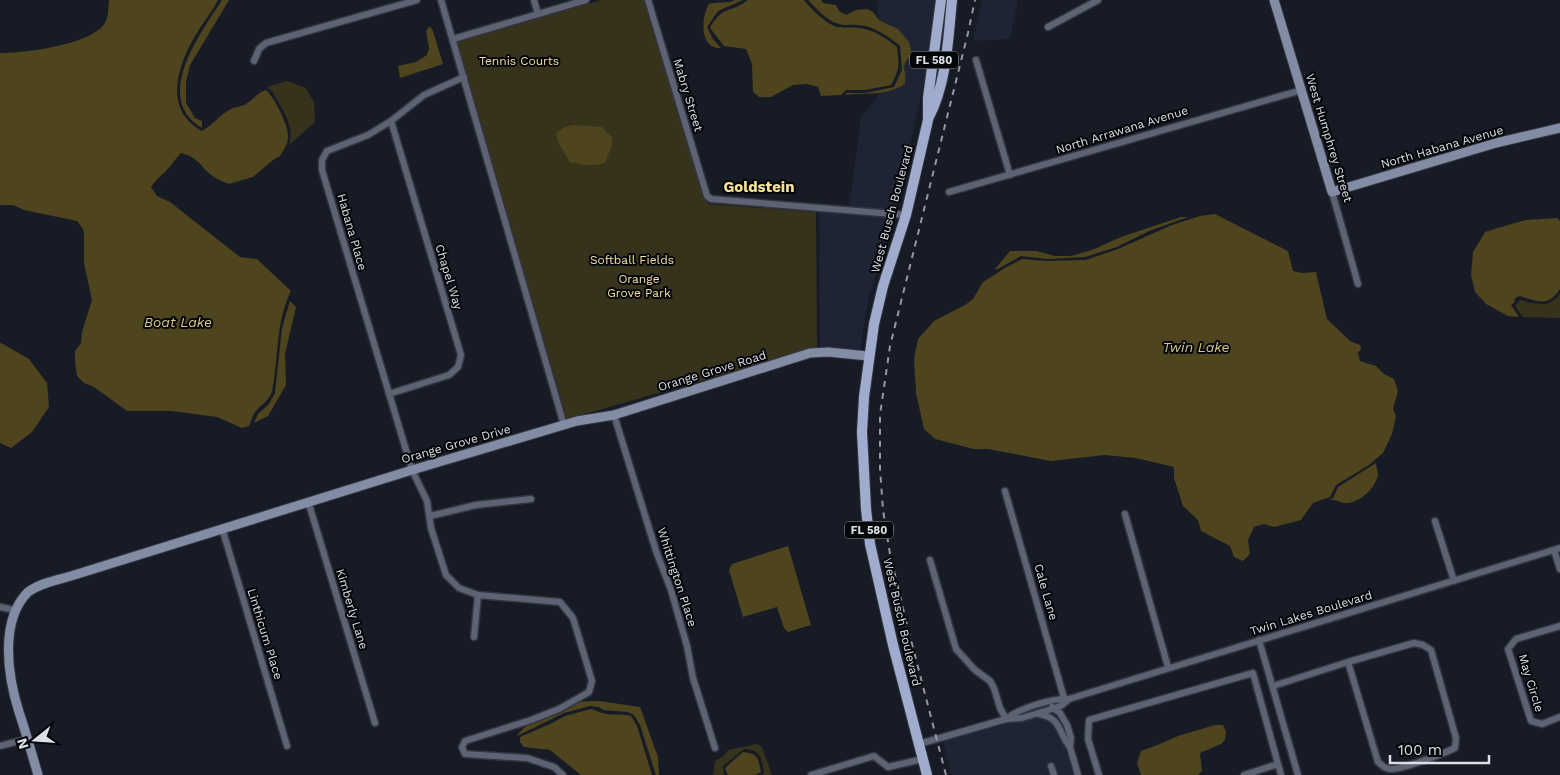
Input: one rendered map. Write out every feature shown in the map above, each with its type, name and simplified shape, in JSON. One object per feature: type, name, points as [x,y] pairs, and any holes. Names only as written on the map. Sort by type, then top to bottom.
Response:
[{"type":"main road","name":"West Busch Boulevard","points":[[928,120],[928,98],[941,0]]},
{"type":"main road","name":"West Busch Boulevard","points":[[927,775],[893,646],[870,544],[862,432],[868,356],[884,286],[906,215],[928,120],[937,101],[947,49],[952,0]]},
{"type":"street","points":[[254,60],[259,49],[266,43],[417,0]]},
{"type":"street","points":[[441,0],[564,425]]},
{"type":"street","points":[[534,0],[538,14]]},
{"type":"street","points":[[453,39],[586,0]]},
{"type":"street","name":"Mabry Street","points":[[648,0],[707,196],[720,200],[906,215]]},
{"type":"street","points":[[1048,27],[1098,0]]},
{"type":"street","name":"West Humphrey Street","points":[[1274,0],[1358,284]]},
{"type":"street","points":[[976,60],[1010,175]]},
{"type":"street","name":"Habana Place","points":[[464,77],[424,95],[391,121],[368,135],[327,151],[322,160],[322,170],[412,470],[427,501],[431,528],[446,575],[460,588],[478,595]]},
{"type":"street","name":"North Arrawana Avenue","points":[[949,192],[1302,90]]},
{"type":"street","name":"Chapel Way","points":[[389,394],[449,376],[458,367],[461,355],[391,121]]},
{"type":"street","name":"North Habana Avenue","points":[[1332,192],[1496,144],[1560,128]]},
{"type":"street","name":"Orange Grove Road","points":[[564,425],[614,415],[810,353],[828,352],[868,356]]},
{"type":"street","name":"Whittington Place","points":[[614,415],[656,551],[671,590],[714,748]]},
{"type":"street","name":"Orange Grove Drive","points":[[10,609],[28,592],[43,585],[222,528],[564,425]]},
{"type":"street","name":"Cale Lane","points":[[1005,491],[1067,698]]},
{"type":"street","points":[[430,516],[476,505],[531,499]]},
{"type":"street","name":"Kimberly Lane","points":[[308,502],[375,723]]},
{"type":"street","points":[[1125,514],[1168,667]]},
{"type":"street","points":[[1435,520],[1454,581]]},
{"type":"street","name":"Linthicum Place","points":[[222,528],[287,746]]},
{"type":"street","points":[[1557,549],[1560,569]]},
{"type":"street","name":"Twin Lakes Boulevard","points":[[1006,719],[1019,711],[1044,703],[1067,698],[1557,549]]},
{"type":"street","points":[[930,560],[956,649],[974,670],[990,681],[1006,719]]},
{"type":"street","points":[[474,638],[478,595],[560,602],[573,618],[592,681],[589,692],[559,709],[531,720],[465,740],[462,747],[465,754],[527,758],[554,767],[563,775]]},
{"type":"street","points":[[0,607],[10,609],[4,624],[2,643],[4,663],[38,775]]},
{"type":"street","name":"May Circle","points":[[1560,626],[1516,639],[1508,649],[1531,721],[1542,724],[1560,718]]},
{"type":"street","points":[[1259,640],[1298,775]]},
{"type":"street","points":[[1273,686],[1348,662],[1414,643],[1422,645],[1431,650],[1456,738],[1455,748],[1394,770],[1384,768],[1378,762],[1348,662]]},
{"type":"street","points":[[1099,775],[1088,739],[1089,720],[1252,673],[1282,775]]},
{"type":"street","name":"Twin Lakes Boulevard","points":[[919,744],[1006,719],[1022,718],[1055,708],[1062,705],[1067,698]]},
{"type":"street","points":[[1044,703],[1055,708],[1067,725],[1071,738],[1070,747],[1078,775]]},
{"type":"street","points":[[1036,713],[1046,715],[1055,721],[1070,747]]},
{"type":"street","points":[[0,746],[28,739]]},
{"type":"street","points":[[811,775],[874,756],[888,767]]},
{"type":"street","points":[[888,767],[923,759]]},
{"type":"street","points":[[1244,775],[1278,764]]},
{"type":"street","points":[[1051,766],[1054,775]]},
{"type":"street","points":[[887,775],[888,767]]},
{"type":"shaded area","points":[[877,0],[937,0],[931,52],[895,211],[849,207],[861,117],[880,94],[898,89],[906,78],[903,67],[905,62],[912,54],[888,23],[879,20]]},
{"type":"shaded area","points":[[982,0],[1018,0],[1010,39],[973,41]]},
{"type":"shaded area","points":[[819,211],[893,217],[868,300],[860,352],[820,349]]},
{"type":"shaded area","points":[[1036,717],[1048,720],[1057,729],[1066,748],[1074,775],[1058,775],[1054,762],[1047,764],[1050,775],[951,775],[943,741]]},
{"type":"green space","name":"Orange Grove Park","points":[[601,0],[645,0],[708,204],[816,212],[817,348],[567,419],[457,42]]},
{"type":"green space","points":[[287,81],[306,88],[314,102],[315,122],[289,145],[291,131],[289,124],[272,91],[267,87]]},
{"type":"green space","points":[[1560,294],[1560,318],[1523,317],[1515,306],[1520,300],[1536,304],[1546,304],[1556,299]]},
{"type":"green space","points":[[757,744],[762,747],[772,775],[762,775],[764,772],[759,755],[754,751],[744,749],[723,766],[724,775],[713,775],[715,761],[724,756],[728,750]]},
{"type":"water","name":"Boat Lake","points":[[109,0],[218,0],[195,36],[183,61],[177,87],[178,100],[182,112],[190,122],[202,131],[227,111],[244,105],[266,90],[284,119],[288,132],[288,140],[285,147],[280,156],[253,177],[229,184],[209,174],[197,160],[181,153],[151,187],[157,196],[170,202],[240,257],[257,259],[291,291],[282,315],[271,395],[255,412],[249,426],[242,428],[217,417],[172,411],[127,411],[94,387],[84,383],[77,376],[75,362],[75,351],[81,343],[82,332],[92,300],[84,263],[83,229],[77,221],[24,210],[13,205],[0,205],[0,53],[41,49],[86,37],[97,31],[105,23],[108,15]]},
{"type":"water","points":[[222,0],[229,0],[190,65],[186,82],[186,103],[195,118],[202,121],[202,128],[189,118],[182,105],[180,92],[182,77],[192,49]]},
{"type":"water","points":[[743,0],[718,11],[707,27],[713,39],[721,48],[714,47],[705,38],[703,24],[706,10],[709,4]]},
{"type":"water","points":[[748,0],[804,0],[819,16],[834,26],[864,29],[884,37],[897,47],[898,67],[891,85],[865,90],[846,90],[841,95],[821,96],[818,87],[807,84],[793,85],[771,97],[759,97],[753,92],[752,64],[746,49],[724,46],[710,28],[718,16]]},
{"type":"water","points":[[808,0],[821,0],[823,3],[836,5],[839,11],[846,15],[856,10],[867,9],[873,12],[879,20],[898,29],[909,42],[912,54],[904,66],[905,84],[891,91],[845,95],[847,93],[866,93],[894,87],[902,70],[900,46],[886,35],[870,27],[841,25],[830,20]]},
{"type":"water","points":[[430,26],[443,64],[400,78],[398,66],[416,62],[427,55],[429,48],[426,31]]},
{"type":"water","points":[[573,125],[602,127],[612,138],[612,145],[605,163],[588,165],[570,162],[558,142],[556,133],[565,127]]},
{"type":"water","name":"Twin Lake","points":[[1215,214],[1288,251],[1293,271],[1303,273],[1316,272],[1327,319],[1350,341],[1360,345],[1361,349],[1358,353],[1360,361],[1376,366],[1384,374],[1394,379],[1398,391],[1393,409],[1396,416],[1392,434],[1383,453],[1369,465],[1336,485],[1330,497],[1313,503],[1301,520],[1274,527],[1264,524],[1254,527],[1248,540],[1250,554],[1243,561],[1234,557],[1230,546],[1201,531],[1198,520],[1183,506],[1174,478],[1174,467],[1136,458],[1105,455],[1051,461],[988,449],[974,449],[935,439],[924,429],[916,393],[914,359],[918,339],[934,321],[973,299],[983,282],[1022,259],[1046,261],[1086,260],[1118,249],[1172,225],[1200,216]]},
{"type":"water","points":[[1181,217],[1188,217],[1149,231],[1117,247],[1085,257],[1047,259],[1021,256],[995,269],[1010,251],[1036,251],[1055,256],[1071,256]]},
{"type":"water","points":[[1557,218],[1560,221],[1560,289],[1556,295],[1542,302],[1520,296],[1515,298],[1514,303],[1511,305],[1519,317],[1508,316],[1486,304],[1475,292],[1471,275],[1473,252],[1485,232],[1525,220]]},
{"type":"water","points":[[290,301],[296,307],[285,354],[286,385],[268,416],[254,423],[258,414],[269,404],[275,393],[282,328]]},
{"type":"water","points":[[0,343],[29,359],[47,383],[49,407],[32,432],[11,448],[0,443]]},
{"type":"water","points":[[1376,463],[1378,475],[1374,485],[1366,495],[1350,503],[1329,500],[1333,498],[1338,487]]},
{"type":"water","points":[[788,546],[811,625],[788,632],[784,628],[777,607],[743,617],[729,570],[732,564]]},
{"type":"water","points":[[599,701],[640,707],[658,757],[659,775],[656,775],[640,725],[634,715],[627,712],[603,710],[599,707],[590,706],[564,713],[517,736],[527,725],[554,711],[579,702]]},
{"type":"water","points":[[591,709],[605,714],[631,716],[637,726],[652,775],[581,775],[550,750],[524,747],[520,742],[520,737],[565,716]]},
{"type":"water","points":[[1215,725],[1223,725],[1226,732],[1225,740],[1221,744],[1200,753],[1202,771],[1198,775],[1141,775],[1137,763],[1141,751],[1178,736]]},
{"type":"water","points":[[743,752],[755,755],[761,772],[755,775],[728,775],[725,768]]},
{"type":"railway","points":[[946,775],[890,554],[883,510],[880,468],[880,415],[890,346],[975,0]]},
{"type":"district","name":"Goldstein","points":[[759,187]]},
{"type":"park label","name":"Tennis Courts","points":[[519,61]]},
{"type":"park label","name":"Softball Fields","points":[[632,260]]}]
